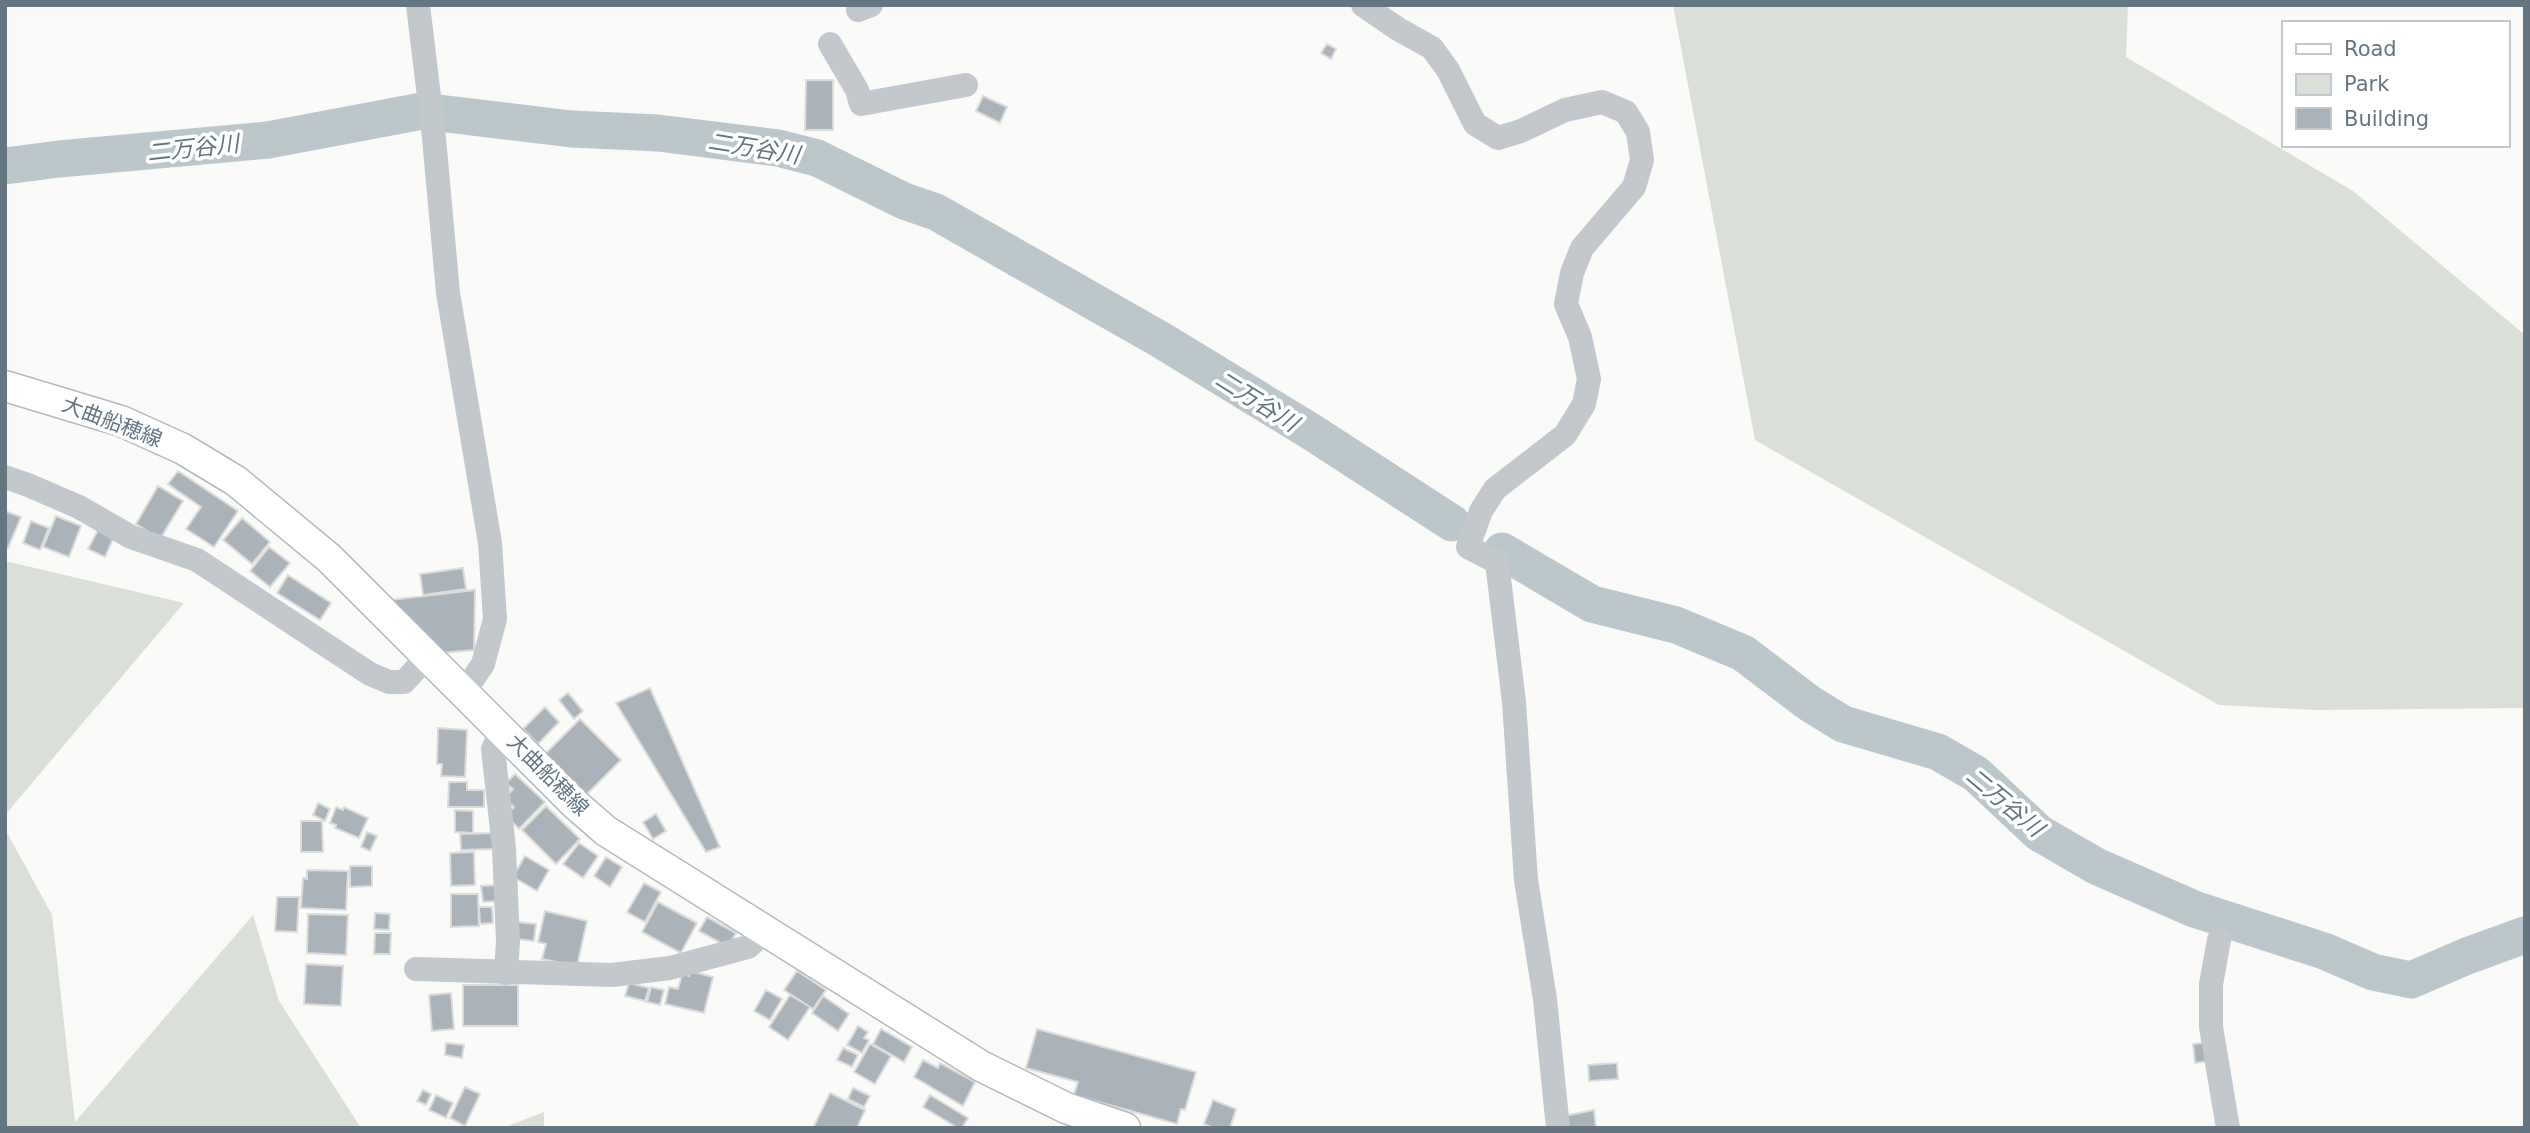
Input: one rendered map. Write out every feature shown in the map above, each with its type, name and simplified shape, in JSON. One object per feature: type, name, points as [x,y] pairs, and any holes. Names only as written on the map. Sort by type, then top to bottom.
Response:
[{"type":"main road","name":"大曲船穂線","points":[[5,386],[121,421],[183,449],[236,481],[329,558],[606,831],[981,1066],[1066,1108],[1125,1128]]},
{"type":"street","points":[[418,5],[429,90],[448,293],[490,543],[495,619],[483,664],[464,692]]},
{"type":"street","points":[[1363,5],[1432,48],[1448,70],[1475,124],[1498,138],[1521,131],[1566,110],[1602,102],[1626,112],[1638,132],[1642,160],[1634,187],[1582,248],[1572,273],[1566,304],[1580,337],[1589,379],[1584,404],[1565,435],[1495,489],[1481,511],[1468,547],[1497,562],[1514,702],[1525,880],[1545,999],[1558,1128]]},
{"type":"street","points":[[831,44],[862,104],[966,85]]},
{"type":"street","points":[[5,477],[79,507],[131,537],[197,561],[370,674],[389,682],[404,682],[427,657]]},
{"type":"street","points":[[502,730],[493,749],[504,848],[508,941],[506,973]]},
{"type":"street","points":[[416,969],[612,975],[670,968],[748,947],[766,931]]},
{"type":"street","points":[[2218,940],[2211,984],[2211,1027],[2228,1128]]},
{"type":"green space","points":[[1673,5],[2128,5],[2126,57],[2353,191],[2525,335],[2525,708],[2317,710],[2219,705],[1755,440]]},
{"type":"green space","points":[[5,561],[184,603],[5,815]]},
{"type":"green space","points":[[5,829],[52,915],[75,1122],[253,915],[279,1001],[361,1128],[5,1128]]},
{"type":"green space","points":[[544,1112],[544,1128],[502,1128]]},
{"type":"building","points":[[1327,44],[1336,49],[1331,59],[1321,53]]},
{"type":"building","points":[[806,80],[833,80],[833,130],[805,130]]},
{"type":"building","points":[[983,96],[1007,107],[1000,123],[976,111]]},
{"type":"building","points":[[178,471],[238,511],[214,547],[186,529],[201,507],[168,484]]},
{"type":"building","points":[[158,486],[183,501],[160,539],[136,524]]},
{"type":"building","points":[[5,511],[21,517],[8,548],[5,547]]},
{"type":"building","points":[[56,516],[81,526],[69,557],[43,547]]},
{"type":"building","points":[[242,518],[270,542],[252,564],[223,540]]},
{"type":"building","points":[[31,521],[49,528],[40,550],[23,543]]},
{"type":"building","points":[[98,530],[114,537],[105,557],[88,549]]},
{"type":"building","points":[[269,547],[290,563],[270,587],[250,571]]},
{"type":"building","points":[[463,568],[466,589],[423,595],[420,574]]},
{"type":"building","points":[[288,575],[331,603],[320,620],[277,593]]},
{"type":"building","points":[[475,590],[474,650],[439,653],[390,600]]},
{"type":"building","points":[[650,688],[720,847],[706,852],[616,703]]},
{"type":"building","points":[[568,693],[583,711],[574,719],[559,700]]},
{"type":"building","points":[[545,707],[559,722],[538,744],[523,729]]},
{"type":"building","points":[[580,719],[621,760],[584,797],[543,756]]},
{"type":"building","points":[[438,728],[467,730],[465,777],[441,776],[442,764],[437,764]]},
{"type":"building","points":[[515,774],[545,802],[519,829],[506,816],[514,807],[505,798],[513,789],[506,783]]},
{"type":"building","points":[[449,782],[467,782],[467,790],[484,790],[484,807],[448,807]]},
{"type":"building","points":[[318,803],[330,809],[325,821],[313,815]]},
{"type":"building","points":[[546,806],[580,839],[556,864],[522,830]]},
{"type":"building","points":[[336,807],[343,810],[344,807],[368,818],[359,838],[335,828],[336,825],[330,823]]},
{"type":"building","points":[[455,810],[473,811],[473,833],[455,832]]},
{"type":"building","points":[[656,814],[666,831],[653,839],[643,822]]},
{"type":"building","points":[[301,821],[322,821],[323,852],[301,852]]},
{"type":"building","points":[[367,832],[377,836],[370,851],[361,847]]},
{"type":"building","points":[[494,833],[494,849],[461,850],[460,834]]},
{"type":"building","points":[[579,843],[598,856],[583,878],[563,864]]},
{"type":"building","points":[[474,852],[475,885],[451,886],[450,853]]},
{"type":"building","points":[[525,856],[549,870],[537,891],[513,877]]},
{"type":"building","points":[[606,857],[622,867],[610,887],[594,876]]},
{"type":"building","points":[[350,866],[372,866],[372,886],[350,887]]},
{"type":"building","points":[[307,870],[348,871],[346,910],[301,908],[303,878],[307,879]]},
{"type":"building","points":[[644,883],[661,892],[645,922],[627,912]]},
{"type":"building","points":[[498,885],[499,901],[483,902],[481,886]]},
{"type":"building","points":[[451,894],[478,894],[479,926],[451,927]]},
{"type":"building","points":[[277,897],[299,897],[297,932],[275,931]]},
{"type":"building","points":[[658,902],[697,923],[681,953],[642,932]]},
{"type":"building","points":[[479,907],[492,907],[493,923],[480,924]]},
{"type":"building","points":[[545,911],[587,921],[577,966],[542,959],[546,944],[538,942]]},
{"type":"building","points":[[375,913],[390,914],[389,930],[374,929]]},
{"type":"building","points":[[308,914],[348,915],[346,955],[307,953]]},
{"type":"building","points":[[707,917],[736,933],[728,947],[699,931]]},
{"type":"building","points":[[517,922],[536,924],[534,941],[516,939]]},
{"type":"building","points":[[375,933],[391,933],[390,954],[374,954]]},
{"type":"building","points":[[306,964],[343,966],[341,1006],[304,1004]]},
{"type":"building","points":[[690,971],[713,977],[704,1013],[665,1004],[669,987],[678,989],[682,974],[689,976]]},
{"type":"building","points":[[797,971],[826,990],[813,1009],[784,990]]},
{"type":"building","points":[[629,983],[649,988],[645,1001],[625,996]]},
{"type":"building","points":[[463,985],[518,985],[518,1026],[463,1026]]},
{"type":"building","points":[[651,987],[664,990],[660,1005],[647,1002]]},
{"type":"building","points":[[766,990],[782,999],[770,1020],[754,1011]]},
{"type":"building","points":[[451,993],[454,1029],[432,1031],[429,995]]},
{"type":"building","points":[[790,995],[810,1007],[788,1040],[769,1027]]},
{"type":"building","points":[[823,996],[849,1014],[838,1031],[812,1013]]},
{"type":"building","points":[[858,1026],[868,1032],[864,1038],[869,1040],[862,1053],[847,1045]]},
{"type":"building","points":[[881,1029],[912,1047],[904,1062],[873,1044]]},
{"type":"building","points":[[1037,1029],[1196,1072],[1185,1110],[1181,1109],[1177,1124],[1074,1095],[1078,1082],[1026,1068]]},
{"type":"building","points":[[2209,1042],[2211,1061],[2195,1063],[2193,1044]]},
{"type":"building","points":[[446,1043],[464,1045],[462,1058],[445,1055]]},
{"type":"building","points":[[870,1044],[891,1056],[875,1084],[854,1072]]},
{"type":"building","points":[[843,1048],[858,1055],[852,1067],[837,1060]]},
{"type":"building","points":[[923,1060],[938,1068],[940,1063],[975,1082],[963,1106],[914,1077]]},
{"type":"building","points":[[1617,1063],[1618,1079],[1589,1081],[1588,1065]]},
{"type":"building","points":[[465,1087],[480,1094],[465,1126],[450,1118]]},
{"type":"building","points":[[853,1088],[870,1096],[864,1107],[848,1099]]},
{"type":"building","points":[[423,1090],[431,1094],[426,1105],[417,1101]]},
{"type":"building","points":[[830,1093],[865,1110],[857,1128],[813,1128]]},
{"type":"building","points":[[436,1095],[453,1103],[446,1118],[429,1110]]},
{"type":"building","points":[[930,1095],[968,1118],[962,1128],[923,1107]]},
{"type":"building","points":[[1213,1100],[1236,1109],[1230,1128],[1214,1128],[1204,1124]]},
{"type":"building","points":[[1594,1110],[1596,1128],[1558,1128],[1564,1116]]},
{"type":"waterway","name":"二万谷川","points":[[5,166],[268,140],[422,111],[572,129],[658,133],[778,148],[817,158],[904,201],[936,212],[1161,340],[1310,431],[1452,523]]},
{"type":"waterway","name":"二万谷川","points":[[1502,551],[1592,604],[1676,625],[1743,653],[1809,703],[1843,724],[1938,752],[1976,774],[2039,833],[2096,866],[2194,909],[2324,951],[2373,972],[2411,980],[2525,935]]}]
